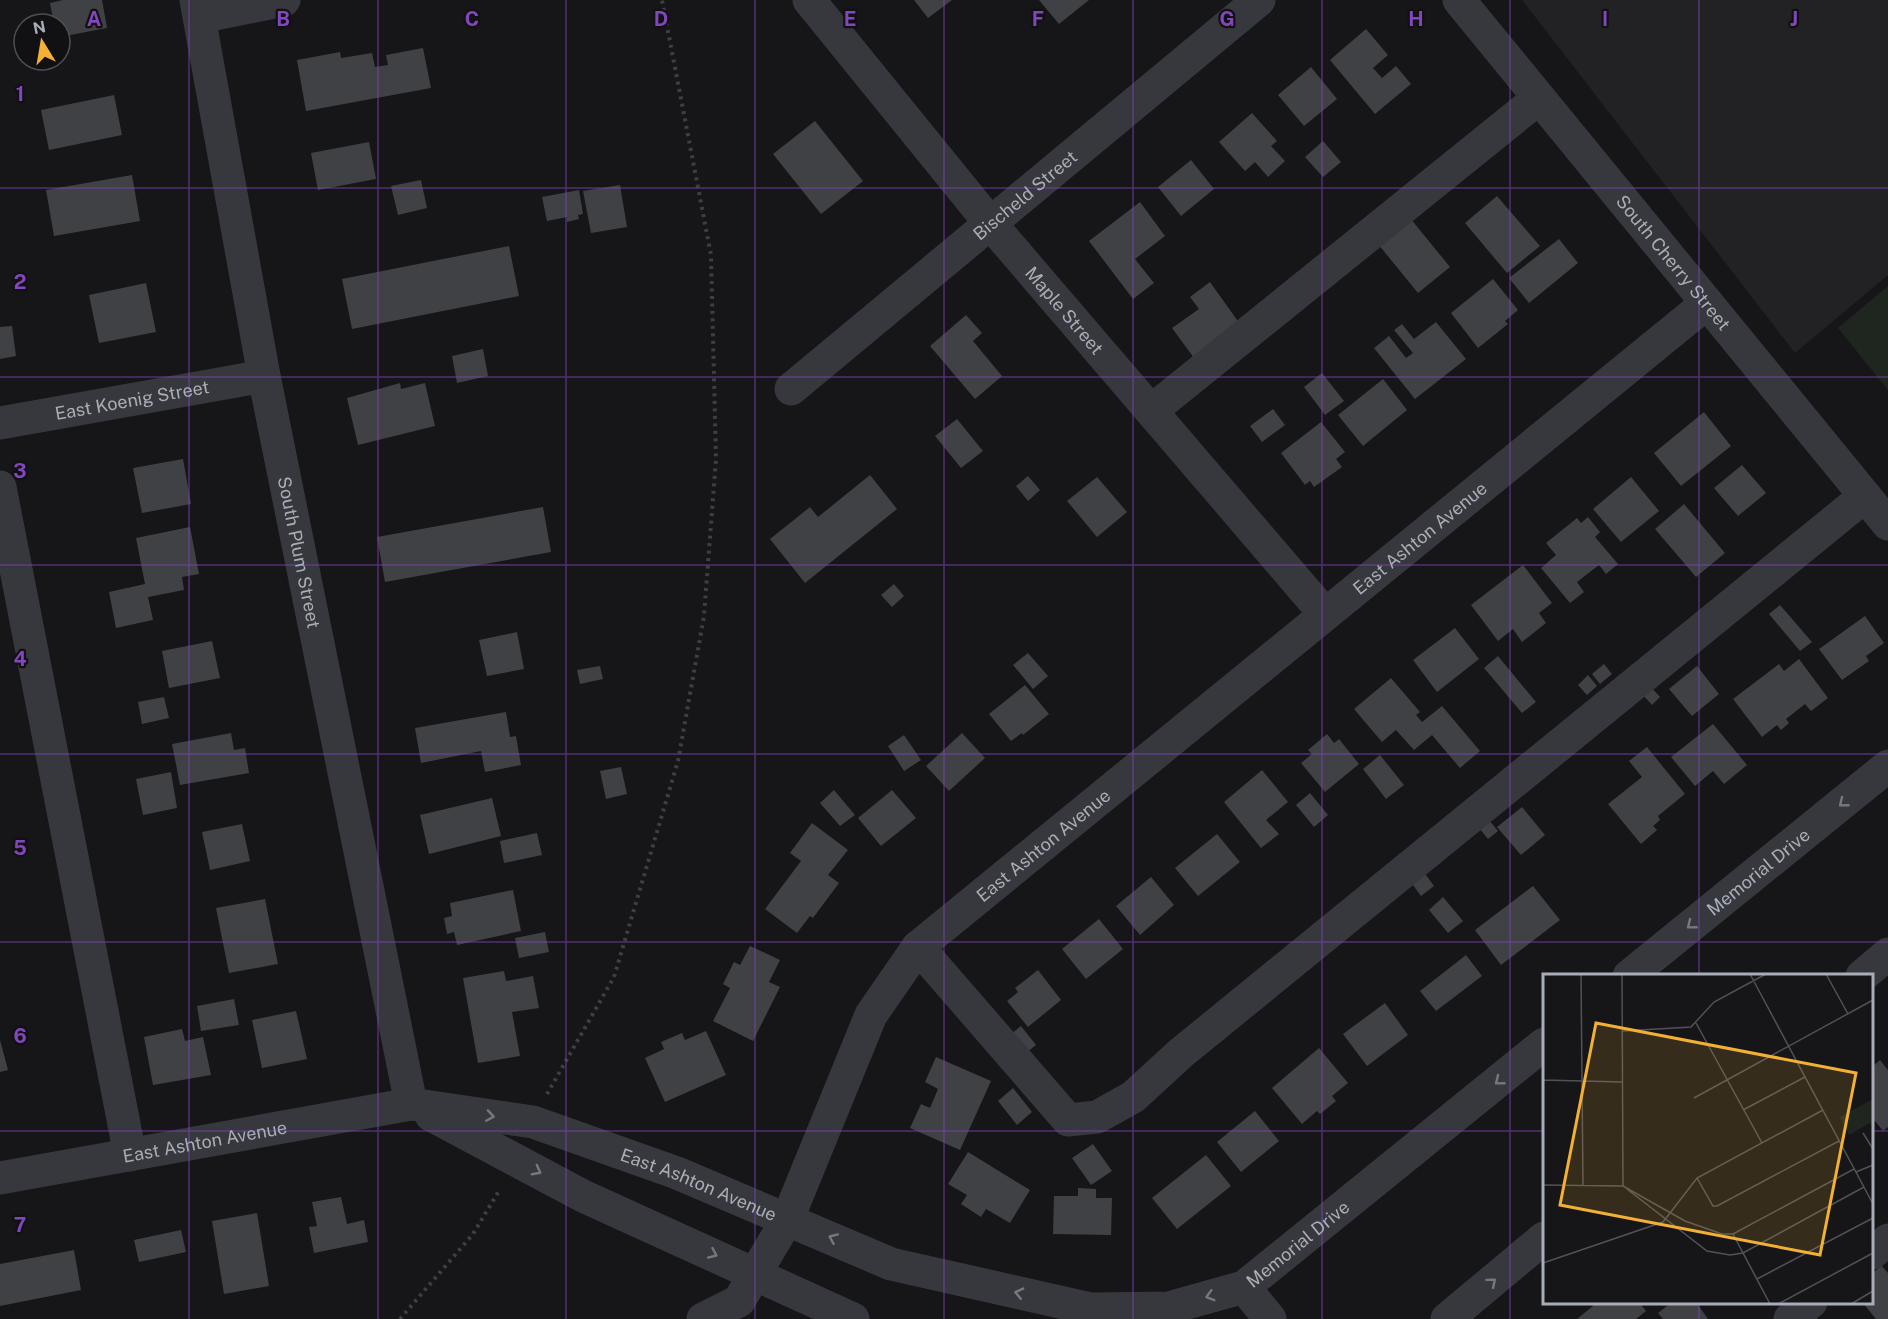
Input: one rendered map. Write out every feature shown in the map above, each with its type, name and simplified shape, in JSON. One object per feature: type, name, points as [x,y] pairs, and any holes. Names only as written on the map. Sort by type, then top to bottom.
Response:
[{"type":"street","points":[[198,9],[284,0]]},
{"type":"street","name":"Maple Street","points":[[809,0],[990,223],[1325,615]]},
{"type":"street","name":"Bischeld Street","points":[[791,389],[1259,0]]},
{"type":"street","name":"South Cherry Street","points":[[1460,0],[1888,524]]},
{"type":"street","name":"South Plum Street","points":[[198,9],[264,376],[411,1104]]},
{"type":"street","points":[[1151,411],[1539,98]]},
{"type":"street","name":"East Ashton Avenue","points":[[0,1178],[411,1104],[533,1122],[677,1173],[788,1218],[871,1015],[918,947],[1707,303]]},
{"type":"street","name":"East Koenig Street","points":[[0,423],[264,376]]},
{"type":"street","points":[[0,487],[130,1155]]},
{"type":"street","points":[[918,947],[1068,1120],[1097,1117],[1133,1097],[1181,1053],[1865,496]]},
{"type":"street","name":"Memorial Drive","points":[[1630,974],[1888,766]]},
{"type":"street","points":[[1863,974],[1888,954]]},
{"type":"street","name":"Memorial Drive","points":[[788,1218],[891,1264],[1091,1309],[1169,1308],[1244,1287],[1543,1046]]},
{"type":"street","points":[[411,1104],[583,1196],[854,1319]]},
{"type":"street","points":[[703,1319],[739,1301],[788,1218]]},
{"type":"street","points":[[1447,1319],[1543,1240]]},
{"type":"street","points":[[1873,1252],[1888,1240]]},
{"type":"street","points":[[1244,1287],[1270,1319]]},
{"type":"street","points":[[1790,1319],[1808,1304]]},
{"type":"path","points":[[533,1122],[568,1053],[614,977],[678,761],[704,616],[716,459],[711,255],[662,0]]},
{"type":"path","points":[[400,1319],[473,1234],[517,1161]]},
{"type":"shaded area","points":[[1522,0],[1888,0],[1888,275],[1795,353]]},
{"type":"shaded area","points":[[1888,286],[1888,390],[1838,328]]},
{"type":"building","points":[[63,0],[102,0],[107,28],[72,35],[72,12],[52,12],[50,3]]},
{"type":"building","points":[[914,0],[952,0],[928,18]]},
{"type":"building","points":[[1039,0],[1089,0],[1059,24]]},
{"type":"building","points":[[1366,29],[1388,55],[1373,68],[1382,78],[1396,66],[1411,84],[1375,114],[1330,60]]},
{"type":"building","points":[[423,48],[431,88],[306,111],[297,60],[340,52],[341,58],[372,53],[375,67],[388,65],[386,55]]},
{"type":"building","points":[[1311,67],[1337,99],[1304,126],[1278,95]]},
{"type":"building","points":[[114,95],[122,135],[49,150],[41,110]]},
{"type":"building","points":[[1252,113],[1277,141],[1271,146],[1285,161],[1268,177],[1255,162],[1245,171],[1219,142]]},
{"type":"building","points":[[815,121],[863,181],[821,214],[773,154]]},
{"type":"building","points":[[1323,141],[1341,162],[1323,177],[1305,157]]},
{"type":"building","points":[[369,142],[376,179],[318,190],[311,153]]},
{"type":"building","points":[[1191,160],[1214,189],[1181,216],[1158,187]]},
{"type":"building","points":[[132,175],[140,221],[54,236],[46,190]]},
{"type":"building","points":[[421,180],[427,208],[398,215],[391,186]]},
{"type":"building","points":[[620,185],[627,227],[591,233],[583,191]]},
{"type":"building","points":[[579,190],[583,214],[578,215],[579,219],[567,222],[567,217],[547,221],[542,197]]},
{"type":"building","points":[[1497,196],[1540,246],[1507,273],[1465,223]]},
{"type":"building","points":[[1140,202],[1165,236],[1135,259],[1154,283],[1133,299],[1089,241]]},
{"type":"building","points":[[1410,218],[1450,267],[1418,293],[1378,244]]},
{"type":"building","points":[[1559,239],[1578,263],[1529,303],[1509,278]]},
{"type":"building","points":[[509,246],[519,296],[352,329],[342,279]]},
{"type":"building","points":[[1493,279],[1518,310],[1505,321],[1508,324],[1478,348],[1451,313]]},
{"type":"building","points":[[1210,282],[1240,324],[1194,358],[1172,328],[1199,309],[1190,297]]},
{"type":"building","points":[[146,283],[156,332],[99,343],[89,295]]},
{"type":"building","points":[[966,315],[982,333],[973,341],[1002,376],[975,399],[930,346]]},
{"type":"building","points":[[1436,322],[1466,359],[1415,399],[1374,348],[1389,336],[1406,358],[1413,353],[1394,330],[1402,324],[1414,339]]},
{"type":"building","points":[[12,326],[16,356],[0,359],[0,327]]},
{"type":"building","points":[[483,349],[488,376],[457,383],[452,356]]},
{"type":"building","points":[[1322,373],[1344,401],[1325,415],[1304,387]]},
{"type":"building","points":[[1383,379],[1407,410],[1363,446],[1338,415]]},
{"type":"building","points":[[400,383],[401,389],[425,383],[435,426],[358,445],[347,398]]},
{"type":"building","points":[[1273,409],[1285,425],[1262,442],[1250,426]]},
{"type":"building","points":[[1704,412],[1731,446],[1681,486],[1654,453]]},
{"type":"building","points":[[957,419],[983,451],[961,468],[935,436]]},
{"type":"building","points":[[1321,422],[1345,452],[1336,459],[1342,467],[1314,487],[1310,481],[1305,485],[1281,453]]},
{"type":"building","points":[[183,459],[191,504],[142,513],[133,468]]},
{"type":"building","points":[[1742,465],[1766,493],[1738,516],[1714,488]]},
{"type":"building","points":[[870,475],[897,509],[805,583],[770,539],[810,507],[818,517]]},
{"type":"building","points":[[1028,476],[1040,490],[1028,501],[1016,486]]},
{"type":"building","points":[[1097,477],[1127,512],[1097,537],[1067,501]]},
{"type":"building","points":[[1631,477],[1659,511],[1621,542],[1593,509]]},
{"type":"building","points":[[1684,504],[1725,553],[1696,577],[1655,529]]},
{"type":"building","points":[[543,507],[551,552],[385,582],[377,537]]},
{"type":"building","points":[[1588,517],[1600,532],[1595,537],[1618,564],[1606,574],[1599,565],[1577,582],[1584,592],[1570,603],[1541,568],[1556,555],[1546,543],[1577,518],[1581,523]]},
{"type":"building","points":[[190,527],[199,574],[182,577],[184,590],[148,597],[153,620],[116,628],[109,592],[145,584],[136,538]]},
{"type":"building","points":[[1523,565],[1552,603],[1539,613],[1546,623],[1522,642],[1513,629],[1498,641],[1471,605]]},
{"type":"building","points":[[894,584],[904,596],[892,607],[881,595]]},
{"type":"building","points":[[1780,605],[1812,642],[1800,651],[1769,614]]},
{"type":"building","points":[[1865,616],[1884,643],[1866,656],[1869,661],[1842,680],[1819,649]]},
{"type":"building","points":[[1455,628],[1479,659],[1437,692],[1413,660]]},
{"type":"building","points":[[517,632],[524,669],[487,676],[479,640]]},
{"type":"building","points":[[212,641],[220,678],[169,688],[162,651]]},
{"type":"building","points":[[1028,653],[1048,676],[1033,689],[1013,665]]},
{"type":"building","points":[[1498,656],[1536,702],[1522,713],[1484,668]]},
{"type":"building","points":[[1799,659],[1828,698],[1811,711],[1805,704],[1786,719],[1789,723],[1781,730],[1777,725],[1762,737],[1733,699],[1779,664],[1784,671]]},
{"type":"building","points":[[1604,664],[1612,674],[1600,684],[1592,674]]},
{"type":"building","points":[[600,666],[603,679],[580,684],[577,670]]},
{"type":"building","points":[[1697,666],[1719,694],[1692,716],[1669,689]]},
{"type":"building","points":[[1588,675],[1597,686],[1587,695],[1578,685]]},
{"type":"building","points":[[1391,678],[1420,712],[1416,715],[1422,722],[1442,706],[1480,751],[1460,768],[1432,735],[1414,750],[1396,730],[1382,742],[1354,709]]},
{"type":"building","points":[[1025,685],[1049,714],[1023,735],[1022,733],[1011,741],[989,714]]},
{"type":"building","points":[[1649,685],[1660,697],[1652,705],[1641,693]]},
{"type":"building","points":[[164,697],[169,718],[142,724],[138,702]]},
{"type":"building","points":[[506,712],[510,737],[516,736],[521,765],[485,772],[481,751],[421,763],[415,728]]},
{"type":"building","points":[[1713,724],[1747,765],[1724,784],[1713,771],[1695,786],[1671,757]]},
{"type":"building","points":[[231,733],[234,750],[245,748],[249,773],[180,785],[172,744]]},
{"type":"building","points":[[962,733],[985,758],[949,791],[926,766]]},
{"type":"building","points":[[1327,734],[1334,743],[1339,739],[1359,764],[1325,792],[1301,763],[1312,754],[1308,750]]},
{"type":"building","points":[[904,735],[921,760],[904,771],[888,746]]},
{"type":"building","points":[[1647,747],[1685,794],[1658,816],[1660,820],[1653,826],[1657,830],[1641,844],[1608,804],[1642,777],[1629,761]]},
{"type":"building","points":[[1380,755],[1404,785],[1386,799],[1363,769]]},
{"type":"building","points":[[621,767],[627,794],[606,799],[600,771]]},
{"type":"building","points":[[1262,770],[1288,802],[1266,820],[1279,834],[1261,848],[1224,802]]},
{"type":"building","points":[[171,772],[177,808],[143,815],[136,779]]},
{"type":"building","points":[[834,790],[855,815],[840,826],[820,803]]},
{"type":"building","points":[[892,790],[916,818],[881,846],[858,818]]},
{"type":"building","points":[[1310,793],[1328,815],[1314,827],[1296,805]]},
{"type":"building","points":[[492,798],[501,836],[429,854],[420,815]]},
{"type":"building","points":[[1522,807],[1545,835],[1521,855],[1497,827]]},
{"type":"building","points":[[1484,814],[1498,831],[1488,839],[1474,822]]},
{"type":"building","points":[[812,823],[848,850],[828,875],[839,883],[813,918],[810,916],[797,933],[765,909],[801,861],[790,853]]},
{"type":"building","points":[[242,824],[250,861],[210,870],[202,832]]},
{"type":"building","points":[[537,833],[542,855],[504,863],[500,841]]},
{"type":"building","points":[[1217,834],[1240,862],[1198,896],[1175,868]]},
{"type":"building","points":[[1423,871],[1434,886],[1421,896],[1410,881]]},
{"type":"building","points":[[1151,877],[1174,905],[1140,935],[1116,906]]},
{"type":"building","points":[[1533,886],[1560,920],[1501,965],[1475,930]]},
{"type":"building","points":[[513,890],[521,931],[457,945],[454,932],[447,934],[444,918],[452,916],[450,903]]},
{"type":"building","points":[[1443,897],[1463,921],[1448,933],[1429,910]]},
{"type":"building","points":[[265,899],[278,964],[229,973],[216,908]]},
{"type":"building","points":[[1099,919],[1123,949],[1086,979],[1062,949]]},
{"type":"building","points":[[545,932],[549,952],[519,958],[515,938]]},
{"type":"building","points":[[750,946],[780,960],[769,982],[780,987],[753,1041],[713,1021],[730,988],[723,984],[734,962],[740,965]]},
{"type":"building","points":[[1466,955],[1482,976],[1436,1011],[1420,991]]},
{"type":"building","points":[[1038,970],[1061,1000],[1028,1027],[1007,1001],[1018,992],[1015,988]]},
{"type":"building","points":[[504,971],[506,981],[533,976],[539,1008],[512,1012],[520,1056],[478,1063],[463,978]]},
{"type":"building","points":[[234,999],[239,1025],[201,1031],[197,1006]]},
{"type":"building","points":[[1385,1003],[1408,1035],[1367,1066],[1343,1034]]},
{"type":"building","points":[[296,1011],[307,1059],[262,1068],[252,1020]]},
{"type":"building","points":[[1021,1026],[1036,1045],[1022,1056],[1006,1038]]},
{"type":"building","points":[[182,1029],[185,1041],[203,1037],[211,1075],[153,1085],[144,1037]]},
{"type":"building","points":[[706,1031],[726,1075],[665,1102],[645,1058],[664,1049],[661,1042],[682,1033],[685,1040]]},
{"type":"building","points":[[0,1040],[8,1070],[0,1072]]},
{"type":"building","points":[[1319,1048],[1348,1083],[1332,1096],[1336,1101],[1320,1114],[1317,1111],[1302,1124],[1272,1088]]},
{"type":"building","points":[[936,1057],[991,1081],[960,1150],[910,1128],[921,1104],[930,1108],[938,1089],[925,1082]]},
{"type":"building","points":[[1880,1060],[1888,1070],[1888,1127],[1883,1131],[1875,1121],[1873,1123],[1873,1066]]},
{"type":"building","points":[[1013,1088],[1032,1112],[1017,1125],[998,1101]]},
{"type":"building","points":[[1255,1111],[1279,1141],[1241,1172],[1217,1142]]},
{"type":"building","points":[[1093,1144],[1112,1171],[1091,1185],[1072,1158]]},
{"type":"building","points":[[968,1152],[1030,1190],[1010,1223],[986,1209],[981,1217],[961,1204],[967,1195],[948,1184]]},
{"type":"building","points":[[1206,1155],[1231,1186],[1177,1229],[1152,1198]]},
{"type":"building","points":[[1078,1188],[1096,1189],[1096,1198],[1112,1198],[1111,1235],[1053,1234],[1054,1196],[1078,1196]]},
{"type":"building","points":[[341,1197],[347,1224],[364,1220],[368,1242],[314,1253],[309,1227],[317,1226],[312,1202]]},
{"type":"building","points":[[257,1213],[269,1286],[224,1294],[212,1221]]},
{"type":"building","points":[[181,1230],[186,1252],[139,1262],[134,1240]]},
{"type":"building","points":[[74,1250],[81,1290],[0,1306],[0,1264]]},
{"type":"building","points":[[1881,1265],[1888,1273],[1888,1319],[1876,1319],[1864,1304],[1873,1304],[1873,1273]]},
{"type":"building","points":[[1591,1304],[1641,1304],[1646,1311],[1636,1319],[1577,1319],[1593,1306]]},
{"type":"building","points":[[1669,1304],[1697,1304],[1708,1319],[1663,1319],[1658,1313]]}]
